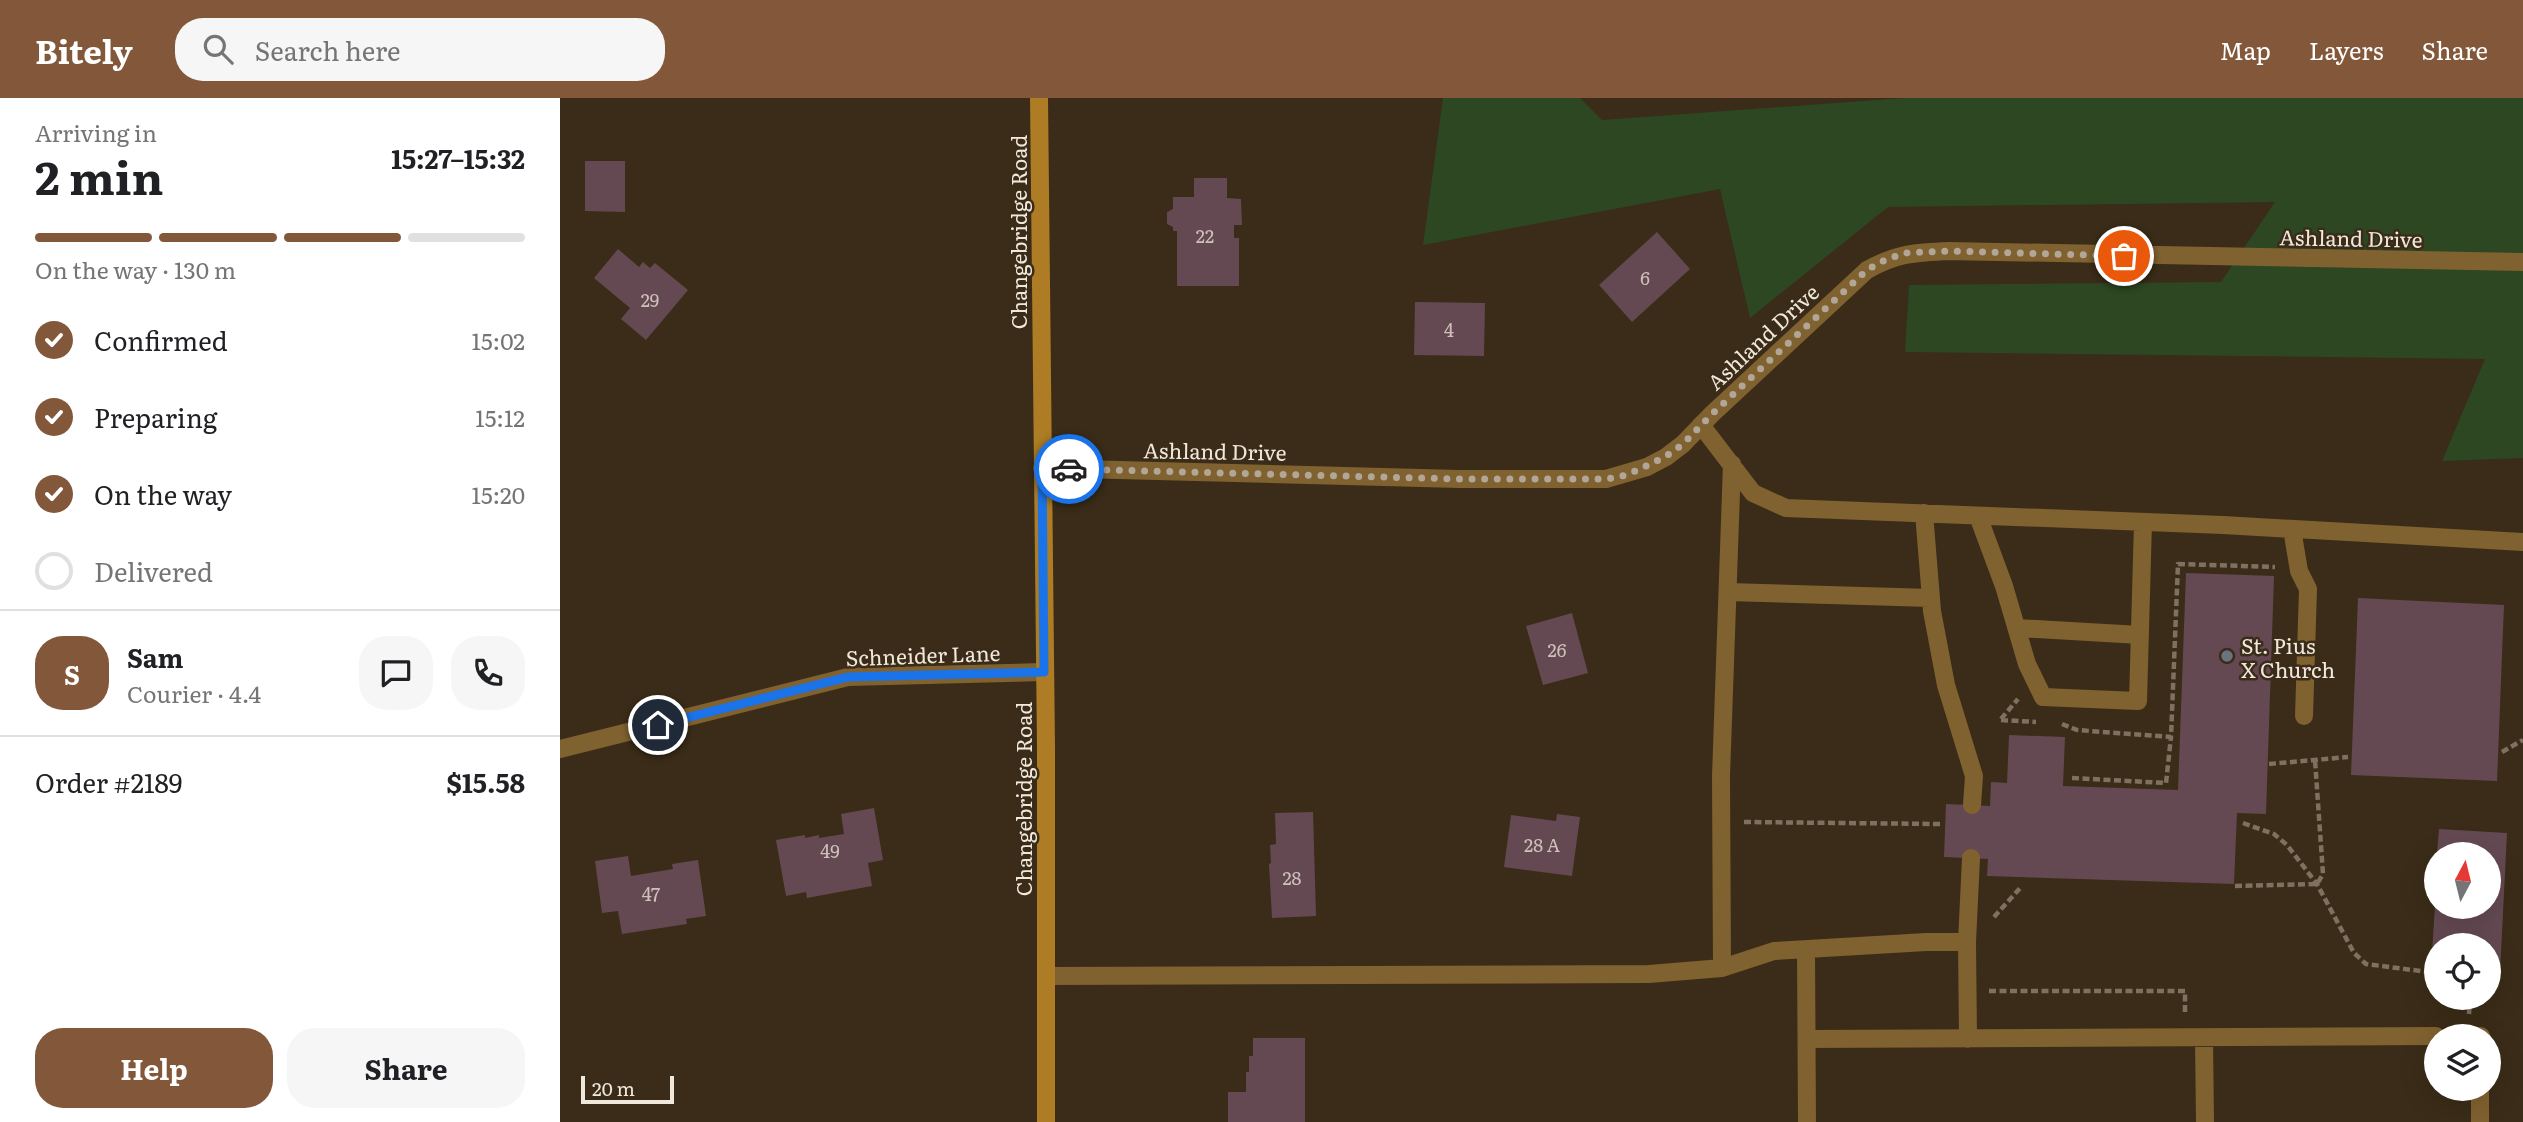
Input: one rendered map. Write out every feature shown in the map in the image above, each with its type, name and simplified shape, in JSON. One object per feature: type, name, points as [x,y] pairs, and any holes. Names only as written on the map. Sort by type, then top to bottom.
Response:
[{"type":"main road","name":"Changebridge Road","points":[[1039,98],[1046,1122]]},
{"type":"street","name":"Ashland Drive","points":[[1042,468],[1459,479],[1606,479],[1627,475],[1665,457],[1683,444],[1867,270],[1905,253],[1948,251],[2523,262]]},
{"type":"street","points":[[1701,425],[1753,493],[1786,508],[2143,522],[2523,542]]},
{"type":"street","points":[[1722,968],[1721,776],[1732,464]]},
{"type":"street","points":[[1924,513],[1931,597],[1946,685],[1974,776],[1972,805]]},
{"type":"street","points":[[1978,516],[2004,586],[2026,664],[2043,697],[2138,701],[2143,522]]},
{"type":"street","points":[[2292,529],[2299,570],[2308,589],[2304,716]]},
{"type":"street","points":[[1728,592],[1931,597]]},
{"type":"street","points":[[2017,628],[2140,635]]},
{"type":"street","name":"Schneider Lane","points":[[560,749],[848,677],[1044,672]]},
{"type":"street","points":[[1968,1039],[1971,858]]},
{"type":"street","points":[[1046,976],[1649,974],[1722,968],[1774,951],[1968,942]]},
{"type":"street","points":[[1806,950],[1807,1122]]},
{"type":"street","points":[[1807,1040],[2424,1036]]},
{"type":"street","points":[[2194,1038],[2205,1122]]},
{"type":"street","points":[[2480,1101],[2480,1122]]},
{"type":"path","points":[[2072,778],[2166,783],[2171,737]]},
{"type":"path","points":[[2502,752],[2523,740]]},
{"type":"path","points":[[2269,764],[2348,757]]},
{"type":"path","points":[[2315,760],[2323,874],[2318,884]]},
{"type":"path","points":[[1722,822],[1941,824]]},
{"type":"path","points":[[2243,823],[2274,834],[2302,863],[2318,884],[2354,953],[2366,964],[2424,971]]},
{"type":"path","points":[[2235,886],[2318,884]]},
{"type":"path","points":[[1993,929],[1994,917],[2021,887]]},
{"type":"path","points":[[1990,979],[1989,991],[2185,991],[2194,1038]]},
{"type":"green space","points":[[1443,98],[1580,98],[1602,120],[1904,98],[2523,98],[2523,458],[2442,461],[2485,359],[1905,352],[1909,285],[2221,282],[2275,202],[1888,207],[1750,318],[1720,189],[1423,245]]},
{"type":"building","points":[[585,161],[625,161],[625,212],[585,211]]},
{"type":"building","points":[[1194,178],[1227,178],[1227,198],[1241,199],[1242,225],[1234,225],[1234,238],[1239,238],[1239,286],[1177,286],[1177,231],[1173,231],[1173,227],[1167,224],[1167,212],[1173,209],[1173,197],[1194,197]]},
{"type":"building","points":[[1657,232],[1690,269],[1632,322],[1599,285]]},
{"type":"building","points":[[618,249],[639,267],[643,262],[650,268],[655,263],[688,290],[646,340],[621,319],[630,308],[594,278]]},
{"type":"building","points":[[1415,302],[1485,303],[1484,356],[1414,355]]},
{"type":"building","name":"St. Pius X Church","points":[[2186,573],[2274,576],[2266,814],[2237,813],[2234,884],[1987,876],[1988,859],[1944,857],[1946,804],[1990,806],[1991,782],[2007,783],[2009,735],[2065,737],[2063,786],[2178,790]]},
{"type":"building","points":[[2358,598],[2504,605],[2497,781],[2351,775]]},
{"type":"building","points":[[1572,613],[1588,673],[1543,685],[1526,626]]},
{"type":"building","points":[[874,808],[883,860],[868,863],[872,886],[807,898],[806,892],[786,896],[776,840],[805,835],[805,838],[819,835],[819,838],[844,834],[841,814]]},
{"type":"building","points":[[1313,812],[1316,916],[1272,918],[1269,864],[1270,845],[1276,844],[1275,813]]},
{"type":"building","points":[[1557,814],[1580,817],[1572,876],[1504,867],[1511,815],[1556,821]]},
{"type":"building","points":[[2439,829],[2507,833],[2501,953],[2501,933],[2433,933],[2434,919],[2501,919],[2501,842],[2438,842]]},
{"type":"building","points":[[628,856],[631,876],[673,869],[672,864],[698,860],[706,916],[686,919],[687,924],[622,934],[618,911],[602,913],[595,861]]},
{"type":"building","points":[[1253,1038],[1305,1038],[1305,1122],[1228,1122],[1228,1092],[1246,1092],[1246,1072],[1249,1072],[1249,1056],[1253,1056]]},
{"type":"way so far","points":[[1069,469],[1459,479],[1606,479],[1627,475],[1647,467],[1683,444],[1867,270],[1885,260],[1905,253],[1948,251],[2124,256]]},
{"type":"place","name":"St. Pius X Church","points":[[2227,656]]},
{"type":"route","points":[[658,725],[848,677],[1044,672],[1042,468],[1069,469]]}]
